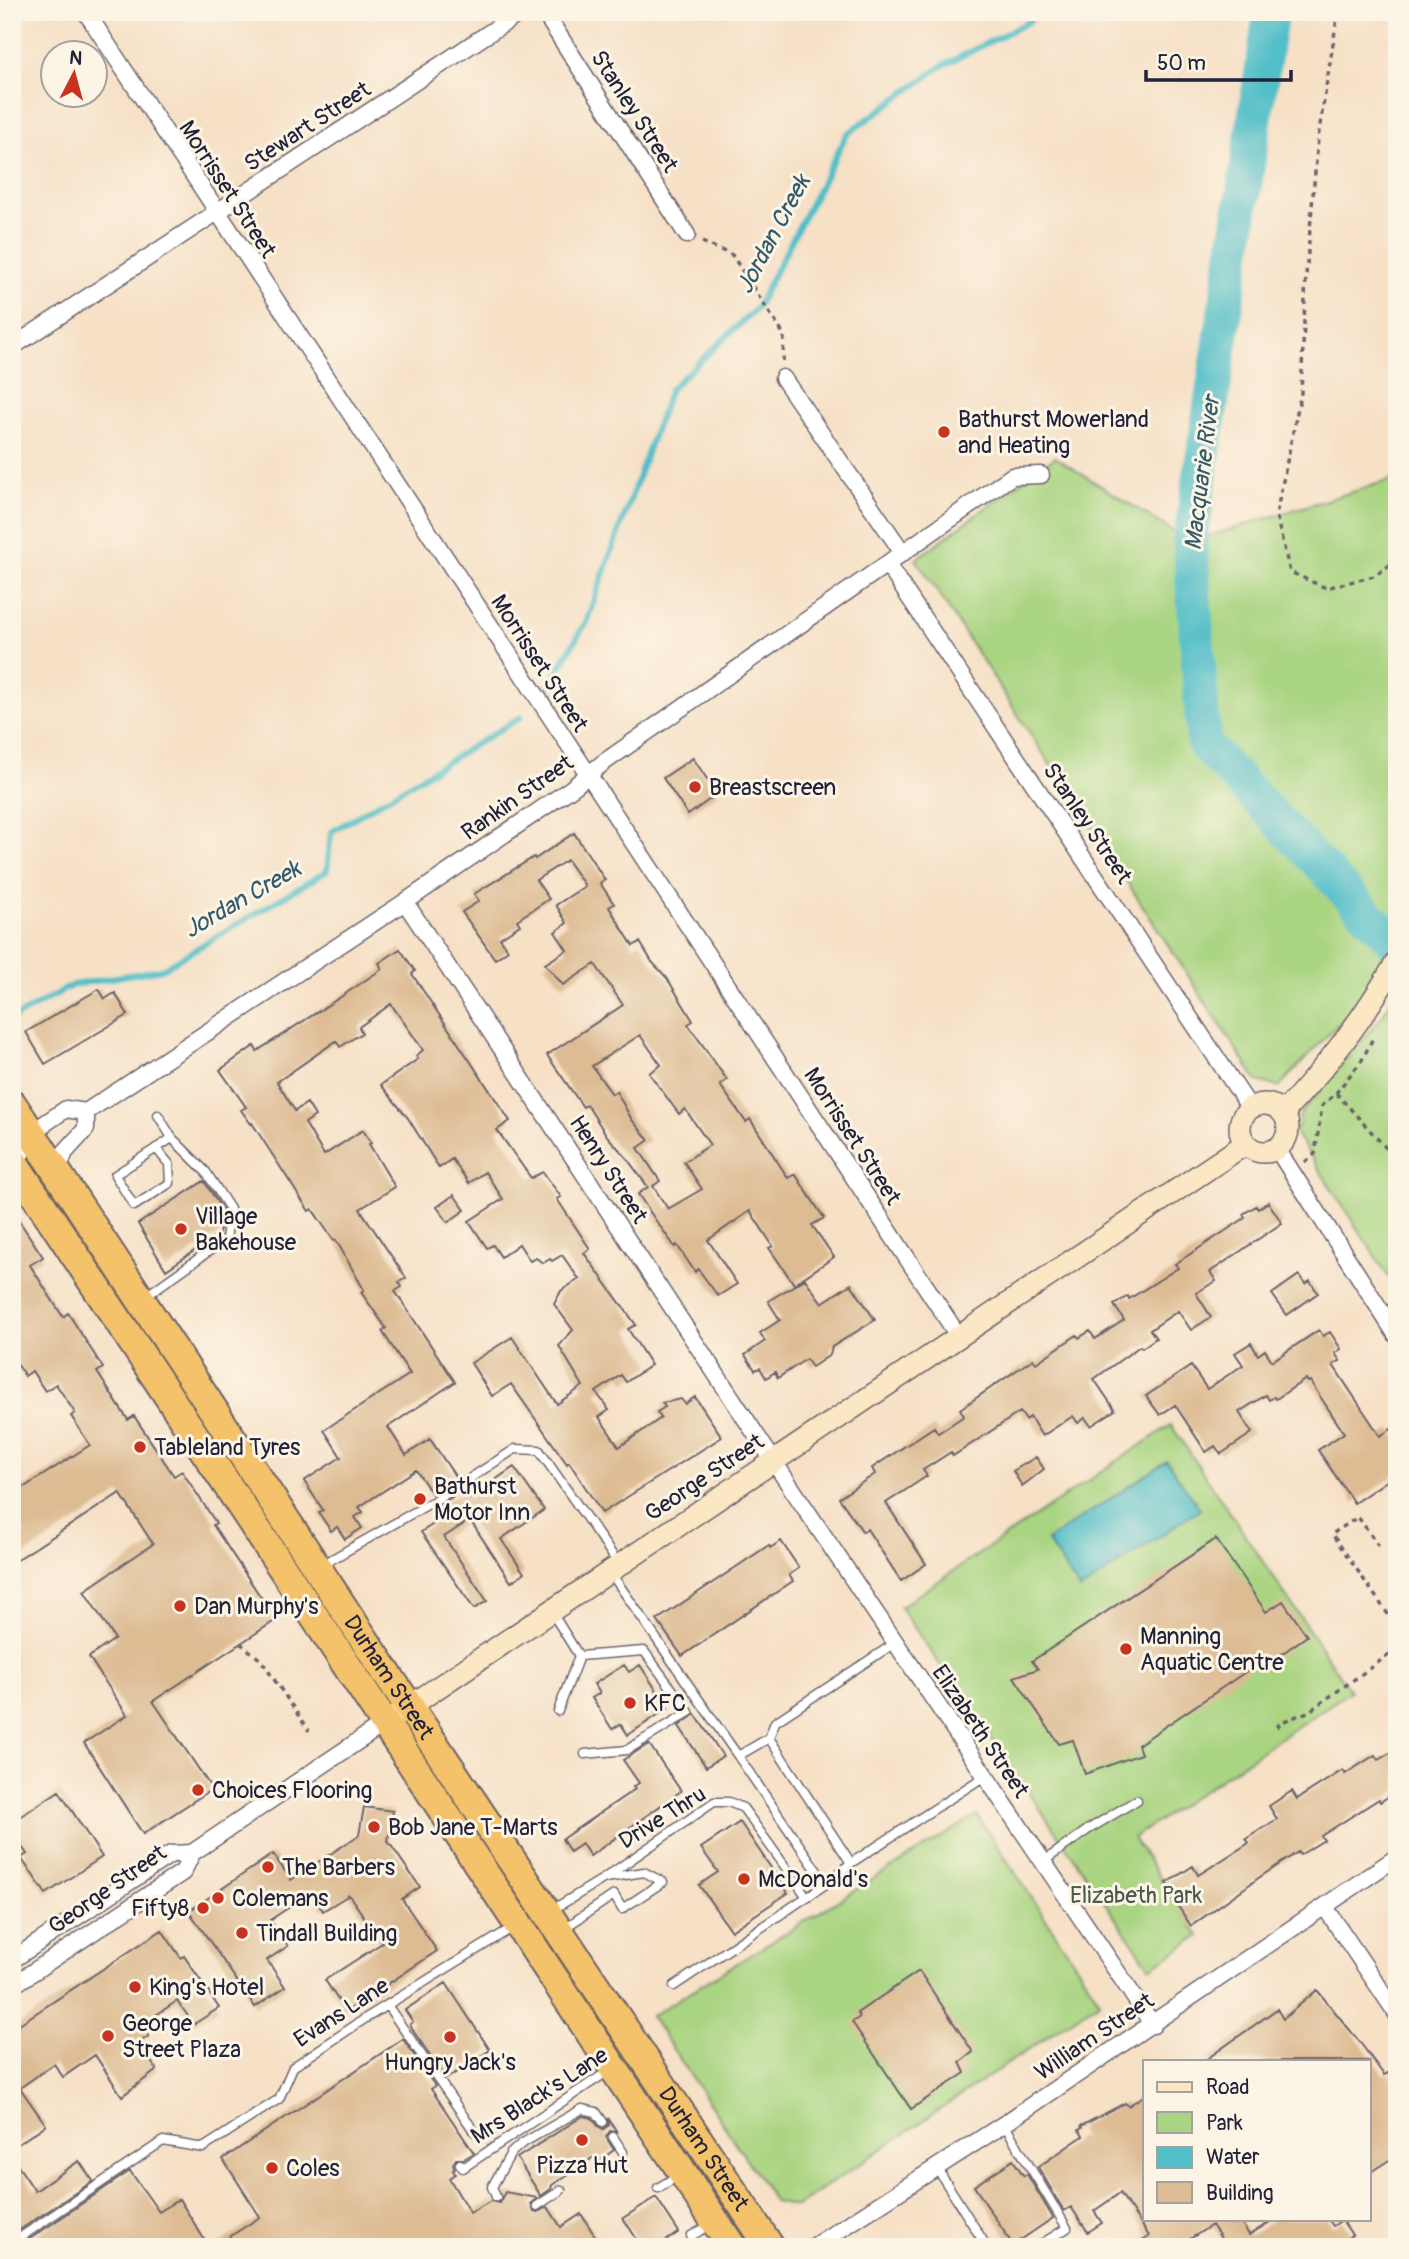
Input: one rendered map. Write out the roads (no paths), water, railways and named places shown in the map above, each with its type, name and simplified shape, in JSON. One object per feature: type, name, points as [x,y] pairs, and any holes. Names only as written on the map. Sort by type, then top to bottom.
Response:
[{"type":"highway","name":"Durham Street","points":[[12,1104],[553,1923],[627,2060],[683,2172],[732,2247]]},
{"type":"highway","name":"Durham Street","points":[[14,1165],[518,1925],[627,2060],[770,2247]]},
{"type":"main road","points":[[1283,1113],[1340,1049],[1367,1012],[1392,970]]},
{"type":"main road","points":[[1271,1105],[1283,1113],[1288,1128],[1287,1136],[1277,1149],[1257,1152],[1245,1144],[1239,1129],[1244,1114],[1250,1108],[1271,1105]]},
{"type":"main road","name":"George Street","points":[[385,1723],[1245,1144]]},
{"type":"street","name":"Morrisset Street","points":[[86,12],[959,1337]]},
{"type":"street","name":"Stewart Street","points":[[12,347],[521,12]]},
{"type":"street","name":"Stanley Street","points":[[544,12],[687,235]]},
{"type":"street","points":[[783,378],[903,553]]},
{"type":"street","name":"Rankin Street","points":[[31,1133],[66,1109],[86,1112],[405,902],[1012,476],[1041,475]]},
{"type":"street","name":"Stanley Street","points":[[887,565],[1250,1108]]},
{"type":"street","name":"Henry Street","points":[[405,902],[774,1462]]},
{"type":"street","points":[[57,1172],[65,1152],[86,1129],[86,1112]]},
{"type":"street","points":[[14,1165],[31,1133]]},
{"type":"street","points":[[1277,1149],[1397,1336]]},
{"type":"street","name":"Elizabeth Street","points":[[774,1462],[1153,2025]]},
{"type":"street","name":"George Street","points":[[12,1986],[183,1872],[192,1853],[385,1723]]},
{"type":"street","name":"George Street","points":[[12,1960],[171,1854],[192,1853]]},
{"type":"street","name":"William Street","points":[[813,2247],[1153,2025],[1397,1857]]},
{"type":"street","points":[[1325,1907],[1397,2014]]},
{"type":"lane","points":[[141,1300],[226,1239],[230,1209],[206,1172],[172,1138],[158,1115]]},
{"type":"lane","points":[[156,1148],[169,1164],[170,1183],[134,1206],[116,1175],[156,1148],[172,1138]]},
{"type":"lane","points":[[317,1568],[446,1494],[515,1448],[539,1450],[738,1756],[826,1884]]},
{"type":"lane","points":[[551,1611],[579,1656]]},
{"type":"lane","points":[[738,1756],[769,1738],[775,1722],[895,1643]]},
{"type":"lane","points":[[579,1656],[644,1651],[689,1712],[627,1750],[585,1754]]},
{"type":"lane","points":[[558,1711],[579,1656]]},
{"type":"lane","points":[[769,1738],[851,1863]]},
{"type":"lane","points":[[674,1986],[826,1884],[851,1863],[985,1776]]},
{"type":"lane","points":[[1044,1861],[1137,1800]]},
{"type":"lane","name":"Drive Thru","points":[[553,1923],[603,1878],[714,1802],[729,1802],[743,1808],[807,1897]]},
{"type":"lane","points":[[553,1923],[614,1895],[622,1909],[663,1882],[644,1872],[603,1878]]},
{"type":"lane","name":"Evans Lane","points":[[12,2243],[163,2141],[202,2148],[279,2099],[293,2067],[387,2005],[518,1925]]},
{"type":"lane","points":[[387,2005],[474,2131],[478,2134],[486,2133],[494,2128]]},
{"type":"lane","name":"Mrs Black's Lane","points":[[460,2164],[463,2168],[627,2060]]},
{"type":"lane","points":[[496,2197],[492,2187],[511,2153],[521,2144],[582,2109],[597,2112],[603,2122]]},
{"type":"lane","points":[[1004,2124],[1067,2228],[1037,2247]]},
{"type":"lane","points":[[613,2137],[623,2152]]},
{"type":"lane","points":[[936,2167],[987,2247]]},
{"type":"lane","points":[[658,2188],[683,2172]]},
{"type":"lane","points":[[537,2206],[561,2190]]},
{"type":"lane","points":[[691,2236],[716,2222]]},
{"type":"water","points":[[1167,1461],[1200,1509],[1080,1590],[1047,1541]]},
{"type":"waterway","name":"Jordan Creek","points":[[548,688],[587,620],[670,389],[756,309],[847,134],[942,66],[1030,21],[1034,12]]},
{"type":"waterway","name":"Macquarie River","points":[[1271,12],[1190,542],[1204,744],[1397,945]]},
{"type":"waterway","name":"Jordan Creek","points":[[12,1019],[73,985],[162,969],[327,871],[331,832],[521,717]]},
{"type":"place","name":"Bathurst Mowerland and Heating","points":[[944,432]]},
{"type":"place","name":"Breastscreen","points":[[695,787]]},
{"type":"place","name":"Village Bakehouse","points":[[181,1229]]},
{"type":"place","name":"Tableland Tyres","points":[[140,1447]]},
{"type":"place","name":"Bathurst Motor Inn","points":[[420,1499]]},
{"type":"place","name":"Dan Murphy's","points":[[180,1606]]},
{"type":"place","name":"Manning Aquatic Centre","points":[[1126,1649]]},
{"type":"place","name":"KFC","points":[[630,1703]]},
{"type":"place","name":"Choices Flooring","points":[[198,1790]]},
{"type":"place","name":"Bob Jane T-Marts","points":[[374,1827]]},
{"type":"place","name":"The Barbers","points":[[268,1867]]},
{"type":"place","name":"McDonald's","points":[[744,1879]]},
{"type":"place","name":"Colemans","points":[[218,1898]]},
{"type":"place","name":"Fifty8","points":[[203,1908]]},
{"type":"place","name":"Tindall Building","points":[[242,1933]]},
{"type":"place","name":"King's Hotel","points":[[135,1987]]},
{"type":"place","name":"George Street Plaza","points":[[108,2036]]},
{"type":"place","name":"Hungry Jack's","points":[[450,2037]]},
{"type":"place","name":"Pizza Hut","points":[[582,2140]]},
{"type":"place","name":"Coles","points":[[272,2168]]},
{"type":"park label","name":"Elizabeth Park","points":[[1136,1895]]}]
